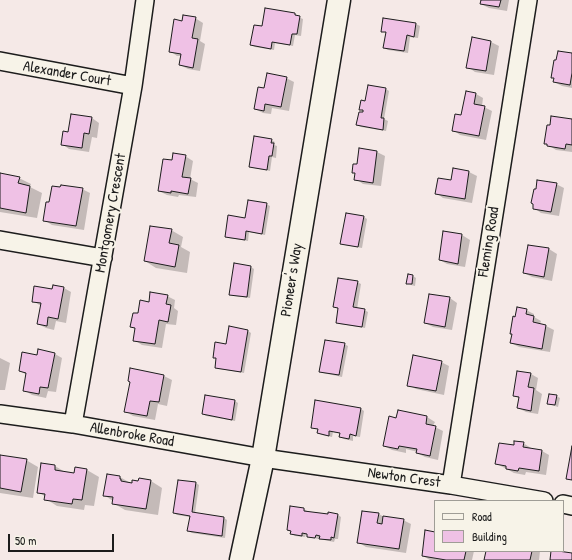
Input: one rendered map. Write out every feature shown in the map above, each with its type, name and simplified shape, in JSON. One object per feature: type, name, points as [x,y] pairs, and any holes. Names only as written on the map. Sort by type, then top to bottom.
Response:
[{"type":"main road","name":"Pioneer's Way","points":[[241,560],[263,458],[339,0]]},
{"type":"street","name":"Montgomery Crescent","points":[[73,424],[133,86],[145,0]]},
{"type":"street","name":"Fleming Road","points":[[451,485],[528,0]]},
{"type":"street","name":"Alexander Court","points":[[0,61],[133,86]]},
{"type":"street","points":[[0,240],[103,258]]},
{"type":"street","name":"Allenbroke Road","points":[[0,414],[73,424],[263,458]]},
{"type":"street","name":"Newton Crest","points":[[263,458],[451,485],[538,500]]},
{"type":"building","points":[[481,0],[501,0],[499,7],[480,4]]},
{"type":"building","points":[[265,8],[295,13],[295,15],[300,16],[297,34],[292,34],[290,45],[272,42],[271,49],[250,45],[254,25],[262,26]]},
{"type":"building","points":[[183,15],[196,17],[192,38],[198,39],[193,68],[179,65],[181,54],[169,52],[174,19],[182,21]]},
{"type":"building","points":[[383,18],[416,23],[414,37],[407,35],[404,51],[383,48],[386,32],[381,32]]},
{"type":"building","points":[[472,37],[491,41],[486,71],[466,68]]},
{"type":"building","points":[[558,51],[572,53],[572,73],[570,85],[553,82],[554,78],[551,78],[554,60],[556,60]]},
{"type":"building","points":[[267,73],[287,77],[281,107],[265,104],[264,111],[254,109],[258,87],[264,88]]},
{"type":"building","points":[[368,85],[386,88],[381,118],[384,118],[383,130],[356,125],[359,112],[363,112],[363,110],[359,110],[361,100],[365,101]]},
{"type":"building","points":[[466,91],[476,93],[474,104],[485,106],[479,136],[452,131],[455,114],[461,115]]},
{"type":"building","points":[[71,114],[92,117],[89,134],[84,133],[82,148],[61,145],[63,131],[68,132]]},
{"type":"building","points":[[551,116],[572,119],[572,145],[566,144],[565,149],[547,146],[547,144],[544,144],[547,125],[550,125]]},
{"type":"building","points":[[254,136],[272,139],[271,143],[274,143],[272,156],[269,156],[267,170],[249,167]]},
{"type":"building","points":[[359,148],[377,151],[373,183],[354,180],[355,173],[352,173],[353,164],[357,164]]},
{"type":"building","points":[[173,153],[186,155],[182,177],[191,178],[188,194],[171,191],[171,193],[158,191],[163,159],[172,160]]},
{"type":"building","points":[[453,168],[469,171],[465,199],[435,194],[438,178],[451,180]]},
{"type":"building","points":[[0,173],[20,177],[18,183],[30,186],[26,213],[0,208]]},
{"type":"building","points":[[537,180],[557,183],[551,212],[533,209],[533,204],[531,203],[534,189],[536,189]]},
{"type":"building","points":[[61,185],[83,188],[76,226],[43,221],[46,202],[49,202],[52,186],[60,187]]},
{"type":"building","points":[[248,200],[267,203],[262,234],[246,231],[245,240],[225,237],[228,215],[245,218]]},
{"type":"building","points":[[346,213],[364,216],[358,247],[340,244]]},
{"type":"building","points":[[150,226],[172,229],[169,243],[179,245],[175,267],[144,261]]},
{"type":"building","points":[[443,231],[462,234],[458,264],[439,260]]},
{"type":"building","points":[[528,245],[549,248],[544,277],[523,273]]},
{"type":"building","points":[[234,263],[251,266],[247,297],[229,295]]},
{"type":"building","points":[[408,274],[413,275],[412,284],[406,284]]},
{"type":"building","points":[[338,278],[358,281],[353,307],[365,309],[362,327],[336,323],[338,308],[333,307]]},
{"type":"building","points":[[53,285],[64,287],[58,319],[48,317],[47,326],[37,324],[41,303],[32,302],[34,286],[52,289]]},
{"type":"building","points":[[150,292],[168,295],[166,304],[171,305],[168,322],[159,320],[155,344],[133,341],[135,328],[130,327],[133,313],[138,313],[140,300],[149,302]]},
{"type":"building","points":[[429,294],[450,297],[445,327],[424,323]]},
{"type":"building","points":[[517,307],[527,309],[526,314],[534,316],[533,322],[546,325],[542,349],[510,343],[513,316],[515,317]]},
{"type":"building","points":[[229,326],[248,330],[241,372],[215,368],[216,358],[213,358],[215,342],[226,344]]},
{"type":"building","points":[[325,340],[345,343],[339,375],[319,372]]},
{"type":"building","points":[[38,349],[55,353],[48,388],[40,387],[39,394],[23,391],[26,373],[19,371],[22,352],[37,355]]},
{"type":"building","points":[[413,355],[442,361],[436,391],[407,386]]},
{"type":"building","points":[[130,368],[164,375],[159,402],[150,401],[147,416],[124,412],[130,382],[128,381]]},
{"type":"building","points":[[517,371],[531,373],[528,387],[534,388],[531,411],[517,408],[519,397],[513,396]]},
{"type":"building","points":[[549,394],[557,395],[555,405],[547,404]]},
{"type":"building","points":[[205,395],[235,400],[232,420],[202,414]]},
{"type":"building","points":[[315,400],[361,408],[356,436],[350,434],[349,439],[339,437],[340,433],[329,431],[329,436],[317,433],[318,429],[311,428]]},
{"type":"building","points":[[398,410],[427,416],[426,424],[436,426],[430,456],[416,453],[417,449],[399,446],[398,449],[383,446],[389,416],[396,418]]},
{"type":"building","points":[[514,441],[524,442],[523,447],[542,450],[539,471],[519,468],[518,471],[506,469],[506,466],[495,464],[499,443],[514,445]]},
{"type":"building","points":[[572,446],[572,480],[566,479]]},
{"type":"building","points":[[0,455],[27,459],[21,492],[0,488]]},
{"type":"building","points":[[41,463],[55,465],[55,470],[74,473],[75,467],[87,469],[82,500],[73,499],[72,504],[44,500],[45,494],[37,493]]},
{"type":"building","points":[[107,474],[120,476],[121,481],[132,483],[132,480],[138,481],[139,478],[151,480],[146,509],[112,504],[113,497],[103,496]]},
{"type":"building","points":[[178,480],[196,482],[192,512],[224,517],[222,536],[187,531],[190,516],[173,513]]},
{"type":"building","points":[[290,506],[304,508],[304,511],[338,514],[334,538],[331,537],[331,540],[319,539],[320,536],[316,535],[315,538],[307,537],[307,534],[302,533],[302,536],[290,534],[291,531],[287,530]]},
{"type":"building","points":[[362,511],[379,513],[377,523],[382,524],[383,516],[404,519],[399,549],[357,543]]},
{"type":"building","points":[[425,530],[434,532],[434,552],[466,552],[464,560],[446,560],[422,556]]},
{"type":"building","points":[[486,552],[532,552],[530,560],[484,560]]},
{"type":"building","points":[[551,552],[572,553],[572,560],[550,560]]}]
